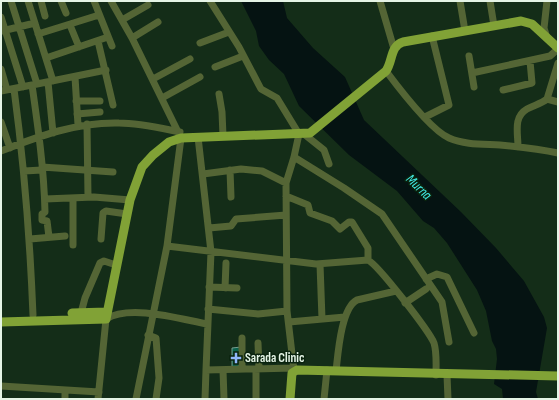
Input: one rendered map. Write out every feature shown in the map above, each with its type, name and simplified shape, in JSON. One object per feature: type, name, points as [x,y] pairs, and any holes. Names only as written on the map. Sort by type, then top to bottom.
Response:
[{"type":"main road","points":[[109,315],[116,265],[130,200],[142,168],[146,162],[168,142],[180,135],[198,137],[304,134],[386,71],[390,66],[396,45],[403,42],[526,21],[532,24],[558,49]]},
{"type":"main road","points":[[1,316],[81,313],[109,315]]},
{"type":"main road","points":[[1,322],[109,315]]},
{"type":"main road","points":[[290,399],[294,370],[447,375],[558,376]]},
{"type":"street","points":[[11,1],[20,26],[34,85],[45,211],[42,214],[42,220],[47,221],[49,237]]},
{"type":"street","points":[[28,1],[46,58],[50,82],[53,132]]},
{"type":"street","points":[[61,1],[66,13]]},
{"type":"street","points":[[94,1],[112,46]]},
{"type":"street","points":[[111,1],[132,38],[180,135],[175,195],[167,246],[136,399]]},
{"type":"street","points":[[210,1],[261,89],[277,98],[304,134],[324,150],[329,164]]},
{"type":"street","points":[[380,1],[394,49]]},
{"type":"street","points":[[460,1],[465,31]]},
{"type":"street","points":[[490,1],[494,26]]},
{"type":"street","points":[[547,1],[544,28],[547,38]]},
{"type":"street","points":[[43,2],[45,16]]},
{"type":"street","points":[[122,20],[148,5]]},
{"type":"street","points":[[38,34],[99,15]]},
{"type":"street","points":[[1,17],[3,31],[23,87]]},
{"type":"street","points":[[3,31],[35,22]]},
{"type":"street","points":[[132,38],[158,22]]},
{"type":"street","points":[[70,25],[79,47]]},
{"type":"street","points":[[200,42],[229,32]]},
{"type":"street","points":[[425,117],[449,105],[432,36]]},
{"type":"street","points":[[46,58],[108,37]]},
{"type":"street","points":[[98,41],[106,70],[113,106]]},
{"type":"street","points":[[472,73],[550,56],[558,49]]},
{"type":"street","points":[[215,66],[243,56]]},
{"type":"street","points":[[469,56],[474,87]]},
{"type":"street","points":[[153,79],[190,59]]},
{"type":"street","points":[[503,90],[532,83],[530,61]]},
{"type":"street","points":[[547,99],[558,63]]},
{"type":"street","points":[[1,69],[21,143],[30,239],[33,315]]},
{"type":"street","points":[[7,90],[106,70]]},
{"type":"street","points":[[386,71],[400,90],[444,135],[467,143],[518,147],[558,153]]},
{"type":"street","points":[[75,77],[78,126]]},
{"type":"street","points":[[162,98],[200,78]]},
{"type":"street","points":[[219,94],[222,112],[223,136]]},
{"type":"street","points":[[518,147],[517,121],[520,116],[527,109],[547,99],[558,102]]},
{"type":"street","points":[[76,102],[100,101]]},
{"type":"street","points":[[77,114],[100,112]]},
{"type":"street","points":[[1,122],[10,148]]},
{"type":"street","points":[[1,151],[53,132],[87,124],[120,122],[180,135]]},
{"type":"street","points":[[87,124],[88,197]]},
{"type":"street","points":[[206,370],[294,370],[287,311],[286,182],[294,157],[304,134]]},
{"type":"street","points":[[198,137],[211,252],[205,399]]},
{"type":"street","points":[[294,157],[380,212],[444,306],[450,342]]},
{"type":"street","points":[[24,171],[42,168],[87,169],[112,172]]},
{"type":"street","points":[[203,174],[230,170],[262,171],[286,182]]},
{"type":"street","points":[[230,170],[231,197]]},
{"type":"street","points":[[286,196],[308,205],[310,213],[332,221],[339,228],[342,228],[349,222],[352,222],[368,248],[368,260],[405,303],[433,341],[435,349],[436,374]]},
{"type":"street","points":[[44,199],[112,197],[130,200]]},
{"type":"street","points":[[72,245],[73,198]]},
{"type":"street","points":[[101,240],[103,213],[108,211],[127,214]]},
{"type":"street","points":[[209,228],[231,226],[238,218],[286,215]]},
{"type":"street","points":[[30,239],[65,236]]},
{"type":"street","points":[[167,246],[320,264],[368,260]]},
{"type":"street","points":[[81,313],[84,298],[100,263],[104,261],[116,265]]},
{"type":"street","points":[[225,288],[226,263]]},
{"type":"street","points":[[320,264],[322,319]]},
{"type":"street","points":[[426,279],[437,274],[447,277],[474,333]]},
{"type":"street","points":[[209,287],[237,288]]},
{"type":"street","points":[[405,303],[426,289]]},
{"type":"street","points":[[324,399],[345,317],[355,301],[396,292]]},
{"type":"street","points":[[208,309],[258,314],[287,311]]},
{"type":"street","points":[[1,386],[65,390],[99,396],[109,315],[152,314],[207,324]]},
{"type":"street","points":[[289,322],[345,317]]},
{"type":"street","points":[[148,335],[156,338],[158,378],[156,399]]},
{"type":"street","points":[[242,338],[242,370]]},
{"type":"street","points":[[256,399],[258,343]]},
{"type":"street","points":[[223,370],[224,399]]},
{"type":"street","points":[[447,375],[448,399]]},
{"type":"street","points":[[65,390],[65,399]]},
{"type":"water","name":"Murna","points":[[241,1],[283,1],[287,18],[313,48],[345,77],[364,120],[461,212],[496,248],[524,281],[544,317],[547,328],[536,392],[538,399],[503,399],[502,389],[494,384],[497,359],[496,349],[492,341],[486,311],[477,290],[447,243],[434,228],[423,221],[397,191],[349,155],[299,106],[284,74],[269,60],[259,46],[256,31]]},
{"type":"building","points":[[241,347],[242,366],[232,367],[232,348]]},
{"type":"place","name":"Sarada Clinic","points":[[236,358]]}]
